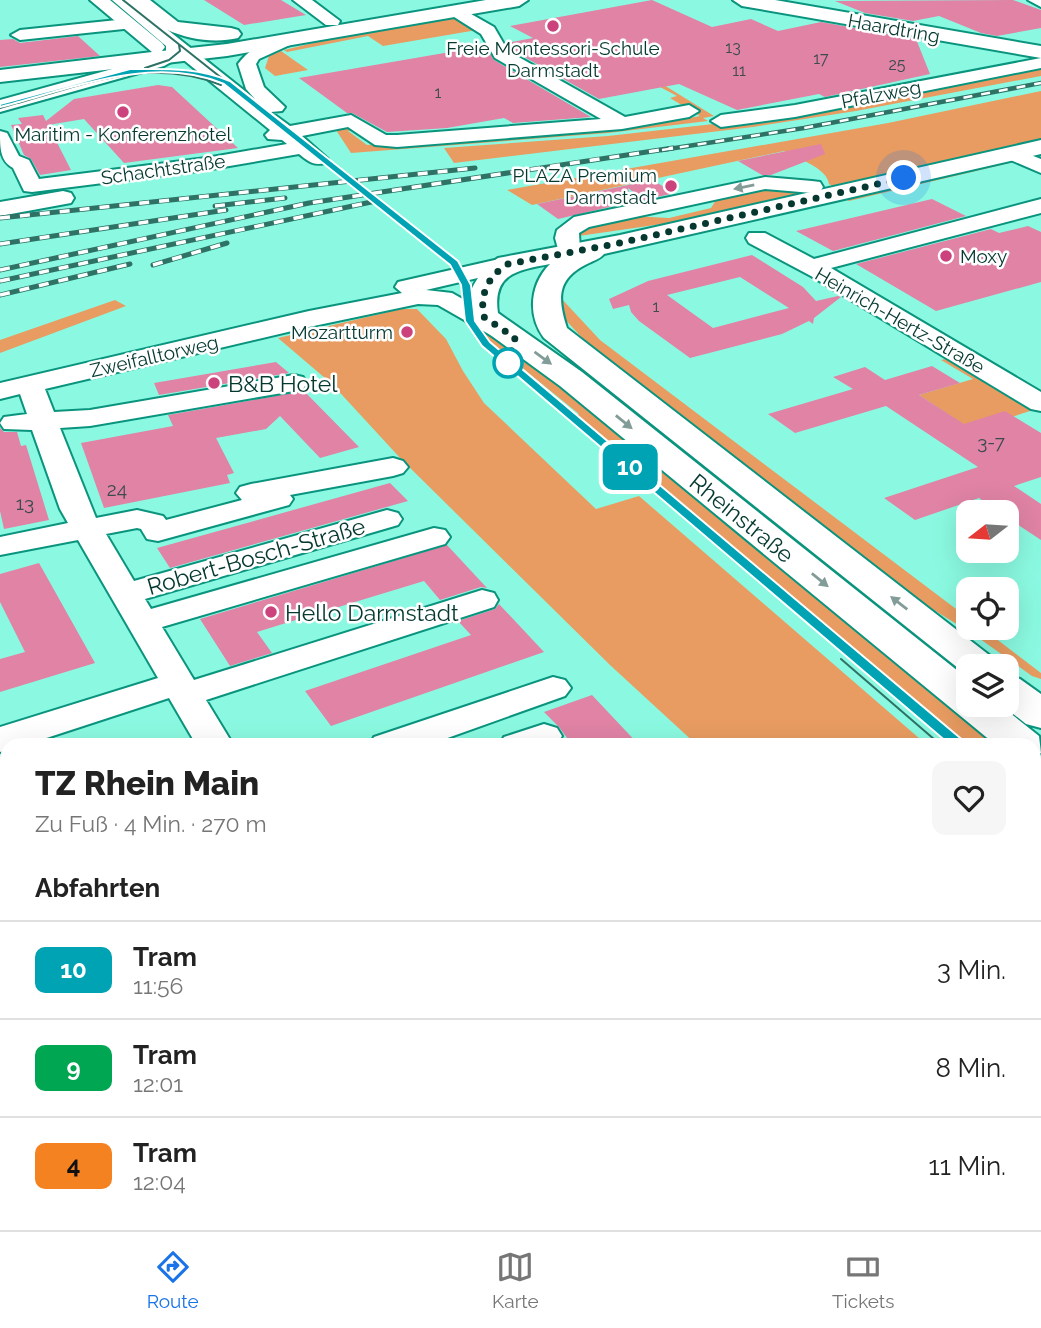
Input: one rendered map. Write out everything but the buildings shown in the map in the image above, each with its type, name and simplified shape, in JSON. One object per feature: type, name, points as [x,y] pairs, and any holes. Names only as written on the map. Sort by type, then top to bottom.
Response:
[{"type":"main road","points":[[99,0],[137,22],[174,53]]},
{"type":"main road","points":[[138,0],[174,53]]},
{"type":"main road","points":[[174,53],[209,33],[277,36],[332,21],[519,0]]},
{"type":"main road","name":"Haardtring","points":[[745,3],[781,3],[965,40],[1041,52]]},
{"type":"main road","points":[[0,76],[109,69],[174,53],[277,36],[353,28],[459,5]]},
{"type":"main road","points":[[332,21],[341,27],[353,28]]},
{"type":"main road","name":"Haardtring","points":[[965,40],[1041,44]]},
{"type":"main road","points":[[508,264],[620,243],[820,191],[1041,147]]},
{"type":"main road","name":"Rheinstraße","points":[[620,243],[570,260],[550,279],[545,294],[554,332],[963,654]]},
{"type":"main road","name":"Rheinstraße","points":[[508,264],[491,279],[482,302],[484,317],[571,379],[956,690]]},
{"type":"main road","points":[[1019,698],[1041,715]]},
{"type":"main road","points":[[989,717],[1014,738]]},
{"type":"street","points":[[120,0],[137,22],[201,75],[318,159]]},
{"type":"street","points":[[301,0],[332,21]]},
{"type":"street","points":[[459,5],[488,31],[501,54],[622,123]]},
{"type":"street","points":[[20,35],[137,22]]},
{"type":"street","points":[[277,36],[250,57],[247,68],[255,89],[288,137]]},
{"type":"street","points":[[174,53],[225,83],[288,137]]},
{"type":"street","name":"Pfalzweg","points":[[721,121],[795,111],[1041,63]]},
{"type":"street","points":[[0,106],[109,69]]},
{"type":"street","points":[[201,75],[225,83]]},
{"type":"street","name":"Schachtstraße","points":[[6,160],[22,164],[32,186],[206,164],[288,137],[351,121],[382,141],[622,123],[689,111]]},
{"type":"street","points":[[0,137],[6,160]]},
{"type":"street","points":[[1013,154],[1041,167]]},
{"type":"street","points":[[0,209],[202,174],[211,170],[206,164]]},
{"type":"street","points":[[791,172],[820,191]]},
{"type":"street","points":[[568,251],[566,234],[574,226],[630,212],[665,216],[695,209],[700,204],[701,196],[765,183],[820,191]]},
{"type":"street","points":[[818,271],[817,267],[825,262],[1041,206]]},
{"type":"street","name":"Heinrich-Hertz-Straße","points":[[758,238],[1041,403]]},
{"type":"street","name":"Zweifalltorweg","points":[[309,319],[378,294],[508,264]]},
{"type":"street","name":"Zweifalltorweg","points":[[0,391],[309,319],[418,297]]},
{"type":"street","name":"Rheinstraße","points":[[418,297],[443,298],[515,338]]},
{"type":"street","points":[[103,415],[94,389],[143,380]]},
{"type":"street","points":[[29,422],[103,415],[294,383]]},
{"type":"street","name":"Robert-Bosch-Straße","points":[[30,385],[29,422],[86,529],[211,738]]},
{"type":"street","points":[[0,546],[261,491],[393,467]]},
{"type":"street","points":[[137,519],[152,523],[158,532],[278,499]]},
{"type":"street","name":"Robert-Bosch-Straße","points":[[126,594],[387,519]]},
{"type":"street","points":[[144,622],[434,537]]},
{"type":"street","points":[[7,738],[482,600]]},
{"type":"street","points":[[410,738],[553,688]]},
{"type":"shaded area","points":[[453,17],[477,30],[383,46],[368,36],[287,52],[284,50],[351,34]]},
{"type":"shaded area","points":[[604,48],[714,116],[703,118],[708,121],[608,133],[351,153],[336,130],[355,126],[359,128],[348,131],[367,145],[386,143],[388,148],[646,126],[700,116],[670,98],[677,96],[594,52]]},
{"type":"shaded area","points":[[281,51],[308,70],[275,76],[265,68],[269,56]]},
{"type":"shaded area","points":[[1041,67],[1041,76],[856,111],[753,127],[454,163],[444,148],[608,136],[801,114]]},
{"type":"shaded area","points":[[1041,91],[1041,141],[834,187],[817,168],[784,151],[532,205],[507,190],[888,123]]},
{"type":"shaded area","points":[[1000,162],[1014,162],[849,201],[845,199]]},
{"type":"shaded area","points":[[760,187],[797,188],[803,194],[669,223],[572,237],[577,228],[631,216],[669,218],[711,208],[716,200]]},
{"type":"shaded area","points":[[560,297],[600,340],[956,609],[956,624],[916,599],[587,343],[560,314]]},
{"type":"shaded area","points":[[115,300],[126,306],[0,353],[0,340]]},
{"type":"shaded area","points":[[401,309],[417,309],[446,339],[484,403],[596,509],[639,496],[919,738],[689,738],[610,665],[401,459],[332,384],[278,338]]},
{"type":"shaded area","points":[[478,329],[558,383],[956,710],[956,717],[964,717],[989,738],[961,738],[577,415],[579,414],[485,338]]},
{"type":"shaded area","points":[[945,359],[1033,410],[972,430],[919,395],[973,379],[941,360]]},
{"type":"shaded area","points":[[982,640],[998,640],[1016,654],[1001,654]]},
{"type":"shaded area","points":[[1019,656],[1041,673],[1041,679],[1019,667]]},
{"type":"tram line","points":[[123,0],[448,257],[461,278],[474,323],[486,344],[951,738]]},
{"type":"tram line","points":[[145,68],[169,60],[180,51],[179,45]]},
{"type":"tram line","name":"10","points":[[0,104],[103,76],[149,70],[188,71],[227,82],[454,263],[466,285],[470,321],[486,344],[951,738]]},
{"type":"tram line","points":[[18,103],[94,81],[144,73],[195,77],[221,85]]},
{"type":"tram line","points":[[0,108],[27,100]]},
{"type":"tram line","points":[[841,659],[933,738]]},
{"type":"railway","points":[[662,150],[804,128],[1041,83]]},
{"type":"railway","points":[[0,270],[309,203],[673,148]]},
{"type":"railway","points":[[0,218],[475,168]]},
{"type":"railway","points":[[215,206],[285,198]]},
{"type":"railway","points":[[0,281],[376,201]]},
{"type":"railway","points":[[0,244],[226,210]]},
{"type":"railway","points":[[153,265],[227,243]]},
{"type":"railway","points":[[0,295],[130,264]]},
{"type":"place","name":"Freie Montessori-Schule Darmstadt","points":[[553,26]]},
{"type":"place","name":"Maritim - Konferenzhotel","points":[[123,112]]},
{"type":"place","name":"PLAZA Premium Darmstadt","points":[[671,186]]},
{"type":"place","name":"Moxy","points":[[946,256]]},
{"type":"place","name":"Mozartturm","points":[[407,332]]},
{"type":"place","name":"B&B Hotel","points":[[214,383]]},
{"type":"place","name":"Hello Darmstadt","points":[[271,612]]},
{"type":"route","points":[[508,363],[515,338],[484,317],[482,302],[494,274],[508,264],[620,243],[904,178]]}]
